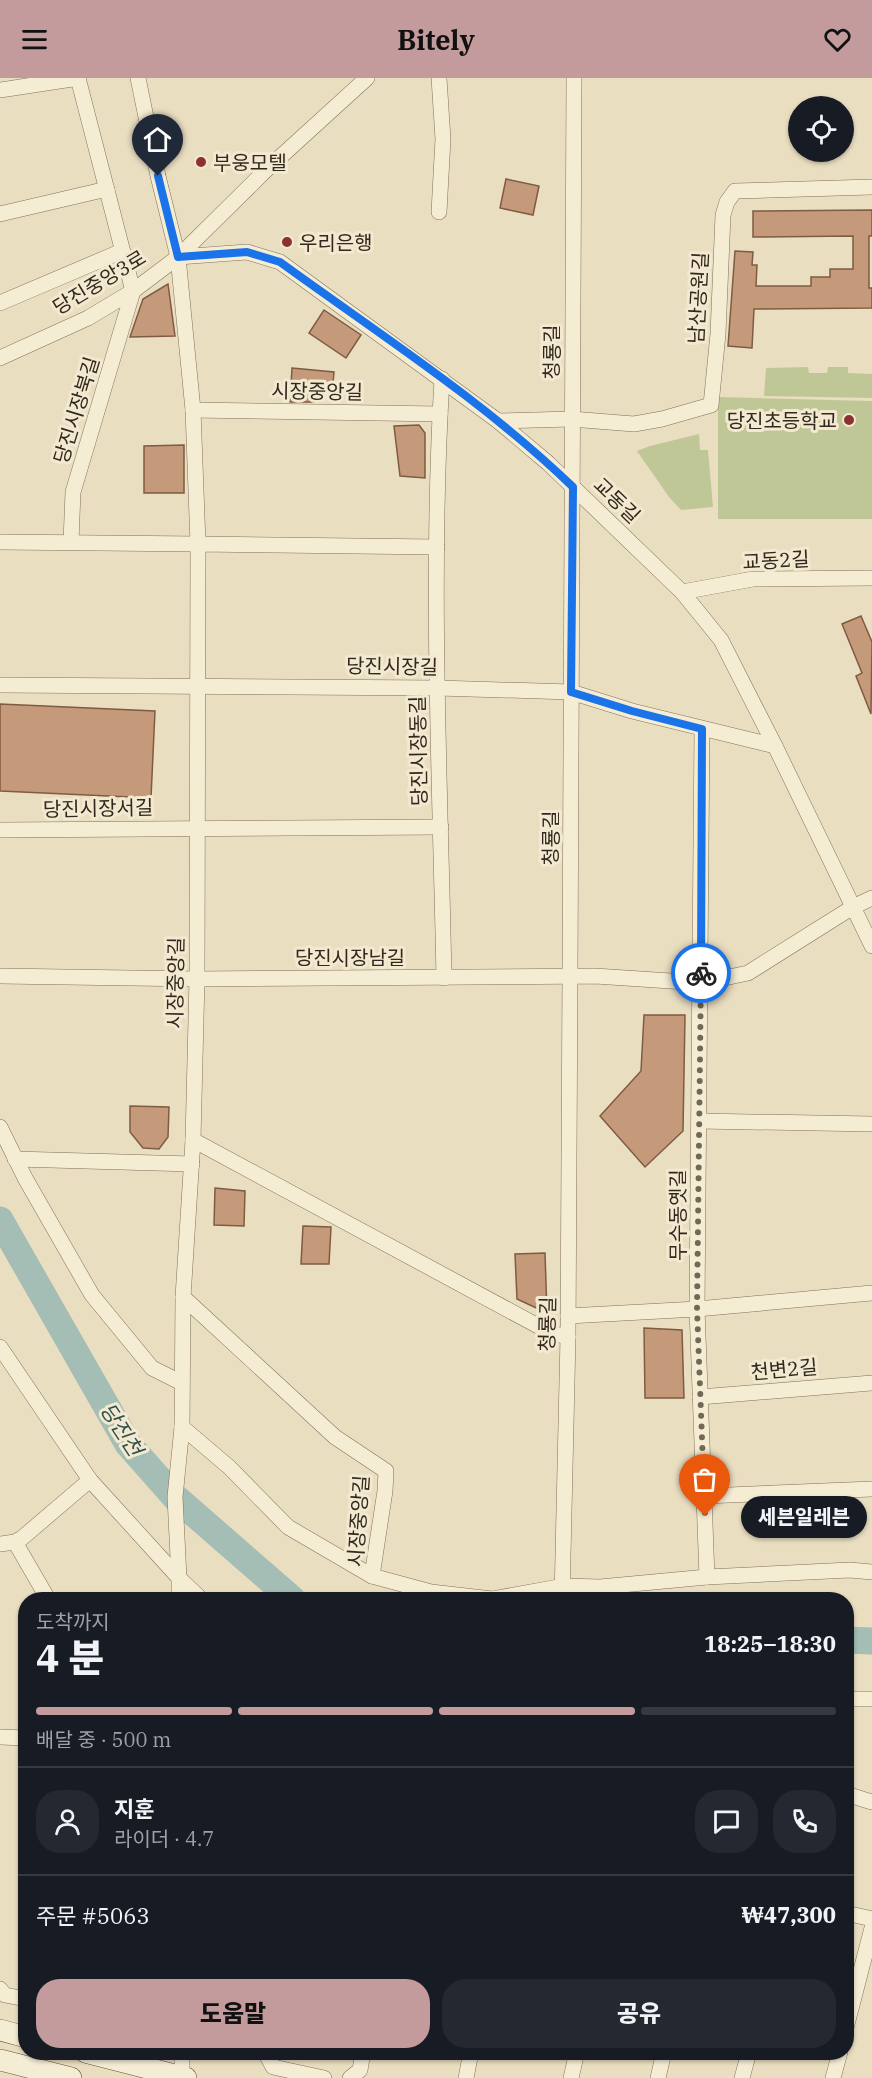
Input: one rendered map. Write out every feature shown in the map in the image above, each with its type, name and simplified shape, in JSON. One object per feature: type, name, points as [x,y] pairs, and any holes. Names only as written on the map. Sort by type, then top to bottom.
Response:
[{"type":"main road","points":[[0,2030],[18,2035]]},
{"type":"main road","points":[[0,2060],[71,2078]]},
{"type":"main road","points":[[115,2060],[184,2078]]},
{"type":"street","points":[[0,90],[78,78],[133,291]]},
{"type":"street","points":[[138,78],[158,176],[178,257],[193,410],[198,544],[199,685]]},
{"type":"street","name":"당진중앙3로","points":[[0,358],[88,318],[133,291],[178,257],[266,170],[367,78]]},
{"type":"street","points":[[439,212],[443,139],[440,78]]},
{"type":"street","name":"청룡길","points":[[563,1592],[568,1337],[574,78]]},
{"type":"street","name":"남산공원길","points":[[571,419],[634,424],[662,419],[711,405],[718,334],[723,215],[735,192],[872,187]]},
{"type":"street","points":[[0,214],[107,189]]},
{"type":"street","name":"당진중앙3로","points":[[0,303],[122,251]]},
{"type":"street","name":"교동길","points":[[178,257],[247,252],[280,262],[442,379],[548,463],[682,592],[721,640],[872,946]]},
{"type":"street","name":"당진시장북길","points":[[71,542],[73,492],[133,291]]},
{"type":"street","name":"당진시장동길","points":[[442,379],[437,547],[444,978]]},
{"type":"street","name":"시장중앙길","points":[[193,410],[440,414]]},
{"type":"street","points":[[498,422],[571,419]]},
{"type":"street","points":[[0,542],[437,547]]},
{"type":"street","name":"교동2길","points":[[682,592],[753,579],[872,578]]},
{"type":"street","name":"당진시장길","points":[[0,685],[199,685],[571,692],[632,711],[775,746]]},
{"type":"street","name":"시장중앙길","points":[[178,1592],[175,1497],[182,1427],[183,1297],[193,1140],[197,979],[199,685]]},
{"type":"street","points":[[702,729],[699,1121],[872,1124]]},
{"type":"street","points":[[197,828],[441,827]]},
{"type":"street","name":"당진시장서길","points":[[0,830],[197,828]]},
{"type":"street","name":"당진시장남길","points":[[0,976],[197,979],[596,976],[701,983],[748,973],[853,907],[872,898]]},
{"type":"street","name":"무수동옛길","points":[[697,1309],[699,1121]]},
{"type":"street","points":[[0,1127],[15,1159],[92,1295],[152,1368],[182,1383]]},
{"type":"street","points":[[193,1140],[551,1334],[568,1337]]},
{"type":"street","points":[[15,1159],[192,1164]]},
{"type":"street","points":[[568,1316],[697,1309],[872,1293]]},
{"type":"street","name":"시장중앙길","points":[[183,1297],[335,1437],[386,1471],[372,1576],[431,1592]]},
{"type":"street","points":[[697,1309],[707,1577]]},
{"type":"street","points":[[0,1347],[90,1480],[194,1592]]},
{"type":"street","name":"천변2길","points":[[700,1397],[872,1383]]},
{"type":"street","points":[[182,1427],[229,1467],[288,1527],[372,1576]]},
{"type":"street","points":[[43,1592],[8,1543],[90,1480]]},
{"type":"street","points":[[705,1496],[872,1489]]},
{"type":"street","points":[[563,1592],[707,1577],[850,1570],[872,1572]]},
{"type":"street","points":[[854,1699],[872,1699]]},
{"type":"street","points":[[0,1737],[18,1737]]},
{"type":"street","points":[[854,1796],[872,1802]]},
{"type":"street","points":[[854,1915],[872,1919]]},
{"type":"street","points":[[854,1997],[872,1928]]},
{"type":"street","points":[[0,1989],[5,1995],[18,1997]]},
{"type":"street","points":[[183,2060],[184,2078]]},
{"type":"street","points":[[269,2060],[273,2067],[324,2078]]},
{"type":"street","points":[[350,2078],[360,2070],[362,2060]]},
{"type":"street","points":[[466,2078],[469,2060]]},
{"type":"street","points":[[572,2078],[575,2060]]},
{"type":"street","points":[[658,2078],[662,2060]]},
{"type":"street","points":[[742,2078],[747,2060]]},
{"type":"street","points":[[833,2078],[838,2060]]},
{"type":"green space","points":[[808,367],[809,373],[827,373],[828,367],[848,367],[848,373],[872,374],[872,398],[764,396],[766,368]]},
{"type":"green space","points":[[718,397],[872,401],[872,519],[718,519]]},
{"type":"green space","points":[[699,434],[700,450],[708,450],[713,507],[681,510],[669,497],[637,451]]},
{"type":"building","points":[[506,179],[539,186],[533,215],[500,208]]},
{"type":"building","points":[[872,210],[872,236],[869,236],[869,288],[872,288],[872,308],[754,309],[752,348],[728,346],[735,251],[753,252],[752,265],[757,265],[756,286],[811,286],[811,277],[830,277],[830,269],[853,269],[853,236],[753,237],[753,211]]},
{"type":"building","points":[[168,284],[175,336],[130,337],[143,299]]},
{"type":"building","points":[[324,310],[361,335],[346,358],[309,333]]},
{"type":"building","points":[[292,368],[334,372],[333,383],[320,402],[290,402]]},
{"type":"building","points":[[419,425],[425,433],[425,478],[400,476],[394,426]]},
{"type":"building","points":[[184,445],[184,493],[144,493],[144,446]]},
{"type":"building","points":[[861,616],[872,642],[871,714],[856,676],[862,673],[842,624]]},
{"type":"building","points":[[0,704],[155,711],[151,798],[0,791]]},
{"type":"building","points":[[644,1015],[685,1015],[683,1131],[645,1167],[600,1116],[641,1071]]},
{"type":"building","points":[[130,1106],[169,1107],[168,1137],[159,1149],[143,1148],[130,1132]]},
{"type":"building","points":[[215,1188],[245,1191],[244,1226],[214,1225]]},
{"type":"building","points":[[303,1226],[331,1227],[329,1264],[301,1264]]},
{"type":"building","points":[[545,1253],[547,1313],[517,1299],[515,1254]]},
{"type":"building","points":[[644,1328],[682,1330],[684,1398],[645,1398]]},
{"type":"waterway","name":"당진천","points":[[0,1220],[128,1444],[175,1497],[284,1592]]},
{"type":"waterway","name":"당진천","points":[[854,1640],[872,1641]]},
{"type":"way so far","points":[[701,973],[697,1309],[705,1516]]},
{"type":"place","name":"부웅모텔","points":[[201,162]]},
{"type":"place","name":"우리은행","points":[[287,242]]},
{"type":"place","name":"당진초등학교","points":[[849,420]]},
{"type":"place","name":"세븐일레븐","points":[[705,1516]]},
{"type":"route","points":[[158,176],[178,257],[247,252],[280,262],[498,422],[573,487],[571,692],[702,729],[701,973]]}]
